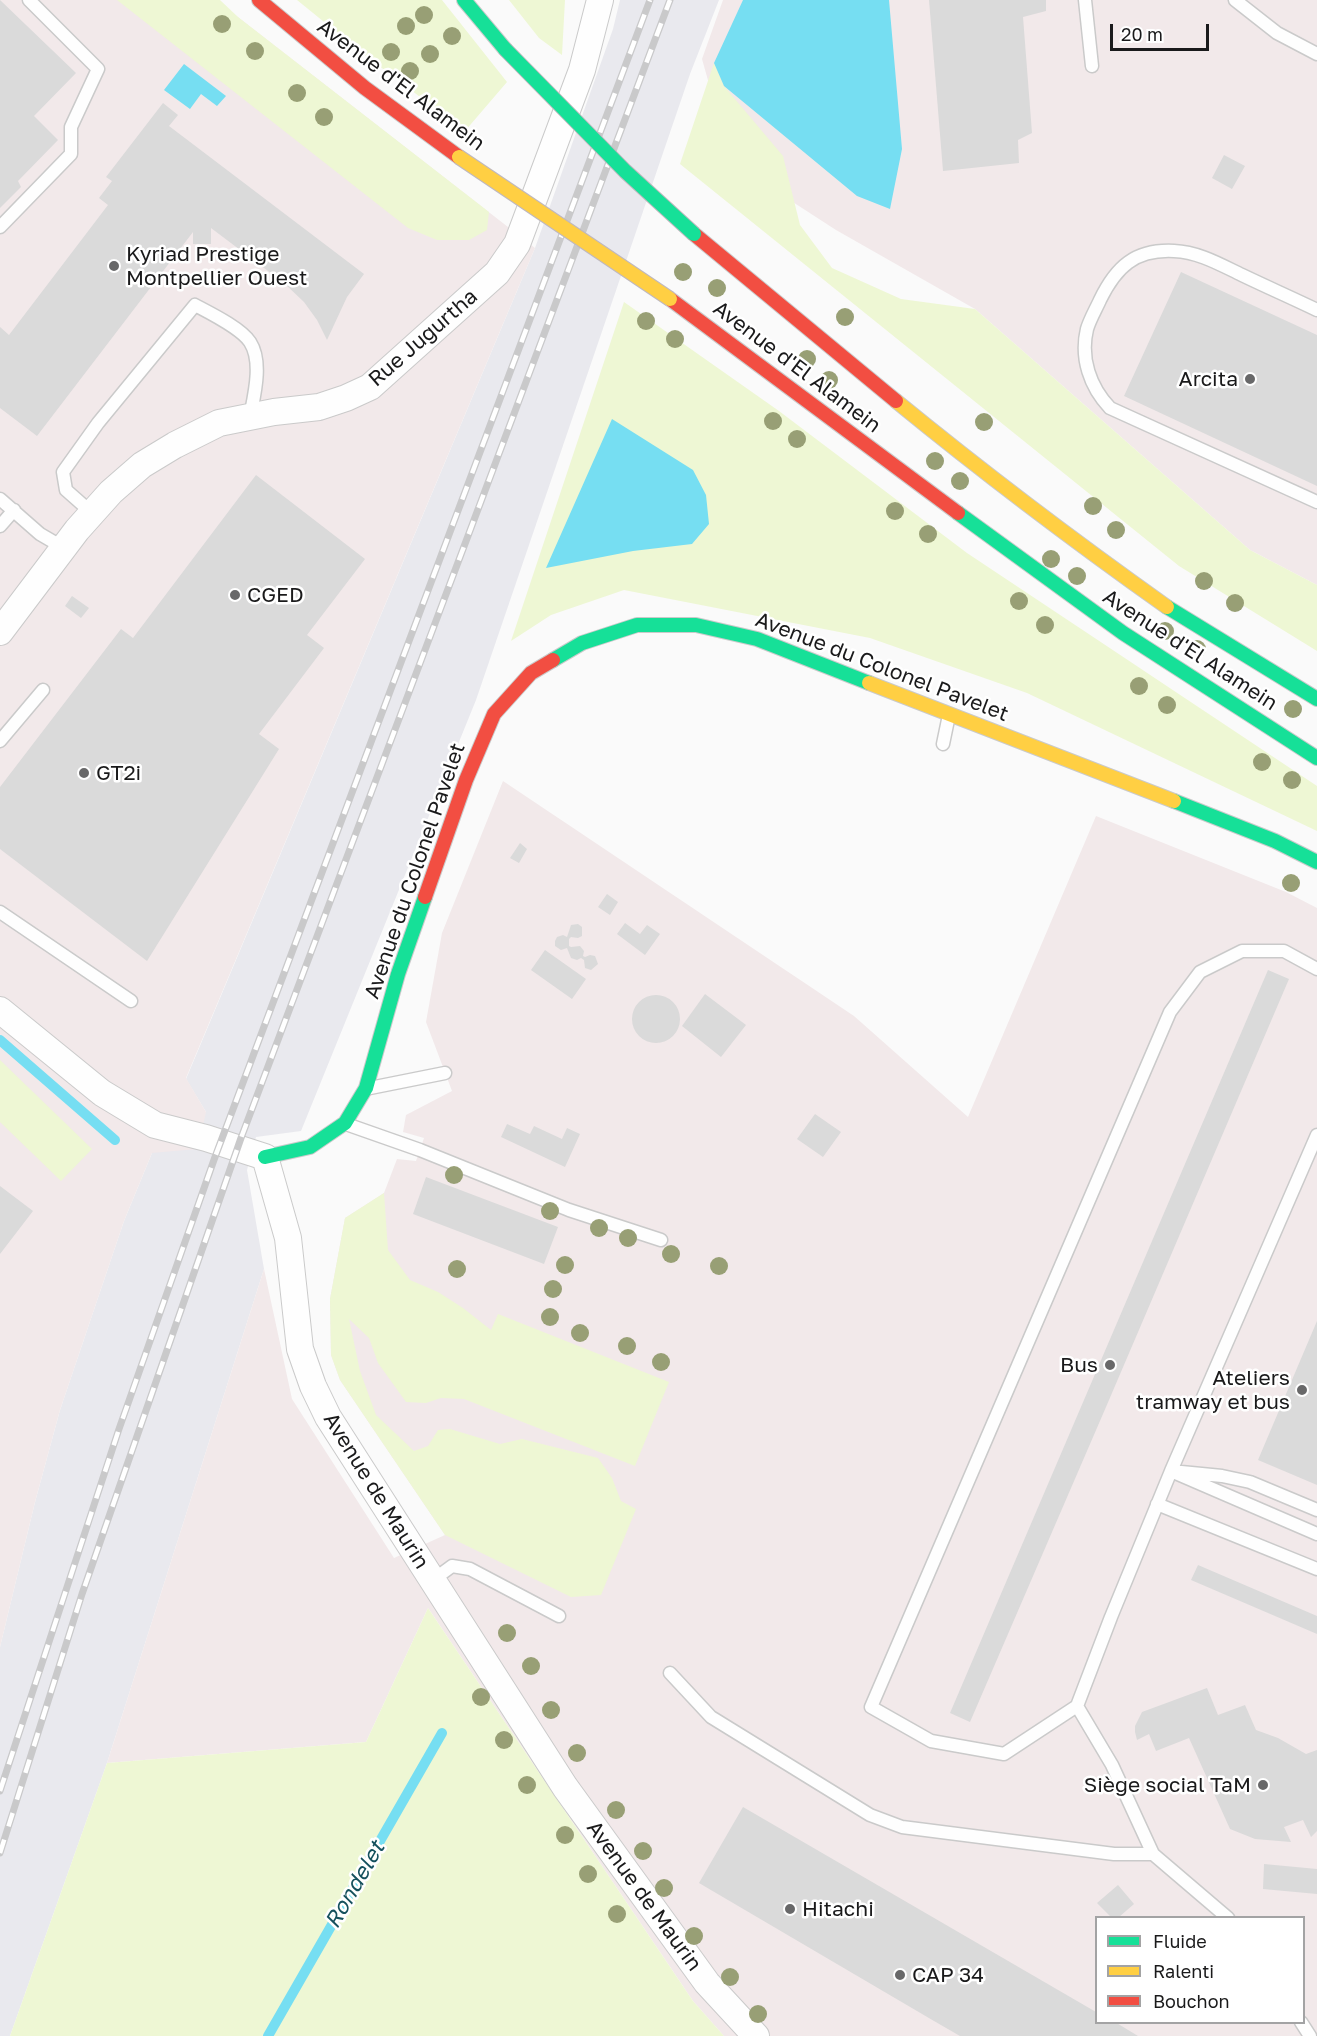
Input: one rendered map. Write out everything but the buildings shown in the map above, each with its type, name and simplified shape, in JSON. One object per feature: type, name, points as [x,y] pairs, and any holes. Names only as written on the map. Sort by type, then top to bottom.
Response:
[{"type":"main road","name":"Avenue d'El Alamein","points":[[259,0],[365,88],[459,157],[670,299],[1063,591],[1123,633],[1317,758]]},
{"type":"main road","name":"Avenue d'El Alamein","points":[[464,0],[505,49],[625,171],[694,234],[951,446],[1073,540],[1176,613],[1317,699]]},
{"type":"main road","name":"Avenue du Colonel Pavelet","points":[[265,1157],[310,1147],[345,1123],[366,1088],[398,975],[466,780],[494,714],[531,673],[582,643],[637,626],[696,625],[757,639],[1275,841],[1317,862]]},
{"type":"street","name":"Rue Jugurtha","points":[[0,632],[92,513],[111,492],[142,465],[219,423],[319,407],[370,387],[497,273],[517,244],[582,70],[600,0]]},
{"type":"street","points":[[0,1010],[102,1093],[155,1125],[265,1157]]},
{"type":"street","name":"Avenue de Maurin","points":[[265,1157],[288,1238],[300,1349],[313,1386],[328,1417],[565,1787],[707,1983],[756,2036]]},
{"type":"lane","points":[[0,227],[70,154],[71,128],[98,69],[29,0]]},
{"type":"lane","points":[[1085,0],[1092,66]]},
{"type":"lane","points":[[1235,0],[1277,33],[1317,54]]},
{"type":"lane","points":[[1317,310],[1199,255],[1174,251],[1153,253],[1131,258],[1120,268],[1109,283],[1088,326],[1084,344],[1090,379],[1100,398],[1110,408],[1317,502]]},
{"type":"lane","points":[[92,513],[66,490],[63,472],[98,423],[195,305],[223,320],[250,342],[257,364],[250,417]]},
{"type":"lane","points":[[0,499],[40,534],[64,548]]},
{"type":"lane","points":[[0,526],[14,510]]},
{"type":"lane","points":[[0,741],[43,690]]},
{"type":"lane","points":[[943,744],[950,714]]},
{"type":"lane","points":[[0,912],[131,1001]]},
{"type":"lane","points":[[1317,969],[1284,951],[1242,951],[1200,972],[1170,1012],[871,1707],[931,1741],[1004,1754],[1077,1706],[1157,1504],[1317,1135]]},
{"type":"lane","points":[[366,1088],[445,1073]]},
{"type":"lane","points":[[345,1123],[420,1150],[568,1210],[661,1240]]},
{"type":"lane","points":[[1171,1472],[1222,1476],[1250,1482],[1317,1510]]},
{"type":"lane","points":[[1171,1472],[1317,1534]]},
{"type":"lane","points":[[1157,1504],[1317,1569]]},
{"type":"lane","points":[[433,1580],[452,1566],[470,1569],[559,1616]]},
{"type":"lane","points":[[670,1673],[711,1717],[870,1815],[902,1827],[1114,1854],[1153,1854]]},
{"type":"lane","points":[[1077,1706],[1112,1765],[1153,1854],[1227,1916]]},
{"type":"shaded area","points":[[0,0],[216,0],[535,248],[186,1078],[206,1112],[198,1149],[152,1153],[124,1221],[60,1410],[0,1647]]},
{"type":"shaded area","points":[[620,0],[719,0],[690,74],[476,700],[301,1131],[256,1137],[247,1170],[264,1269],[107,1763],[10,2036],[0,2036],[0,1647],[60,1410],[124,1221],[152,1153],[206,1112],[186,1079],[535,248],[613,29]]},
{"type":"shaded area","points":[[723,0],[1317,0],[1317,585],[1250,550],[975,309],[836,230],[731,162],[702,59]]},
{"type":"shaded area","points":[[503,781],[854,1016],[968,1117],[1096,816],[1286,892],[1317,908],[1317,2036],[724,2036],[693,2001],[428,1608],[366,1742],[107,1763],[264,1269],[292,1399],[394,1558],[445,1535],[340,1380],[331,1355],[330,1299],[345,1218],[384,1193],[397,1159],[416,1161],[424,1138],[403,1132],[406,1115],[452,1091],[426,1022],[442,933]]},
{"type":"green space","points":[[117,0],[220,0],[238,17],[489,212],[487,230],[469,240],[437,240],[408,228]]},
{"type":"green space","points":[[297,0],[442,0],[507,82],[465,131]]},
{"type":"green space","points":[[509,0],[565,0],[562,55],[539,38]]},
{"type":"green space","points":[[714,63],[724,86],[783,156],[800,225],[832,268],[901,299],[975,309],[1250,550],[1317,585],[1317,651],[1179,566],[680,164]]},
{"type":"green space","points":[[624,302],[779,411],[967,553],[1317,786],[1317,831],[1027,693],[870,638],[624,590],[551,615],[511,641]]},
{"type":"green space","points":[[0,1060],[92,1149],[61,1181],[0,1122]]},
{"type":"green space","points":[[384,1193],[388,1250],[410,1280],[438,1292],[491,1330],[498,1314],[669,1382],[635,1466],[464,1399],[441,1398],[426,1403],[406,1402],[378,1363],[369,1338],[349,1319],[360,1371],[376,1415],[414,1451],[428,1446],[438,1430],[450,1429],[500,1444],[522,1439],[598,1458],[612,1478],[621,1501],[636,1509],[601,1595],[571,1597],[445,1535],[340,1380],[331,1355],[330,1299],[345,1218]]},
{"type":"green space","points":[[428,1608],[693,2001],[724,2036],[10,2036],[107,1763],[366,1742]]},
{"type":"water","points":[[743,0],[889,0],[902,149],[890,209],[857,196],[724,86],[714,63]]},
{"type":"water","points":[[184,64],[226,96],[217,106],[201,94],[190,109],[164,90]]},
{"type":"water","points":[[612,419],[693,470],[706,495],[709,524],[692,544],[633,551],[546,568]]},
{"type":"waterway","name":"Rondelet","points":[[0,1040],[115,1140]]},
{"type":"waterway","name":"Rondelet","points":[[268,2036],[442,1733]]},
{"type":"railway","points":[[0,1791],[119,1429],[215,1157],[650,0]]},
{"type":"railway","points":[[0,1853],[82,1594],[241,1138],[670,0]]},
{"type":"traffic: fast","points":[[464,0],[505,49]]},
{"type":"traffic: fast","points":[[505,49],[625,171],[694,234]]},
{"type":"traffic: fast","points":[[958,513],[1123,633],[1317,758]]},
{"type":"traffic: fast","points":[[1167,607],[1317,699]]},
{"type":"traffic: fast","points":[[553,660],[582,643],[637,625],[696,625],[757,639],[869,683]]},
{"type":"traffic: fast","points":[[1174,801],[1275,841],[1317,862]]},
{"type":"traffic: fast","points":[[265,1157],[310,1147],[345,1123],[366,1088],[398,974],[425,897]]},
{"type":"traffic: slow","points":[[459,157],[670,299]]},
{"type":"traffic: slow","points":[[896,401],[1030,506],[1167,607]]},
{"type":"traffic: slow","points":[[869,683],[1174,801]]},
{"type":"traffic: jam","points":[[259,0],[365,88],[459,157]]},
{"type":"traffic: jam","points":[[694,234],[896,401]]},
{"type":"traffic: jam","points":[[670,299],[958,513]]},
{"type":"traffic: jam","points":[[425,897],[466,780],[494,714],[531,673],[553,660]]},
{"type":"place","name":"Kyriad Prestige Montpellier Ouest","points":[[114,266]]},
{"type":"place","name":"Arcita","points":[[1250,379]]},
{"type":"place","name":"CGED","points":[[235,595]]},
{"type":"place","name":"GT2i","points":[[84,773]]},
{"type":"place","name":"Bus","points":[[1110,1365]]},
{"type":"place","name":"Ateliers tramway et bus","points":[[1302,1390]]},
{"type":"place","name":"Siège social TaM","points":[[1263,1785]]},
{"type":"place","name":"Hitachi","points":[[790,1909]]},
{"type":"place","name":"CAP 34","points":[[900,1975]]}]
